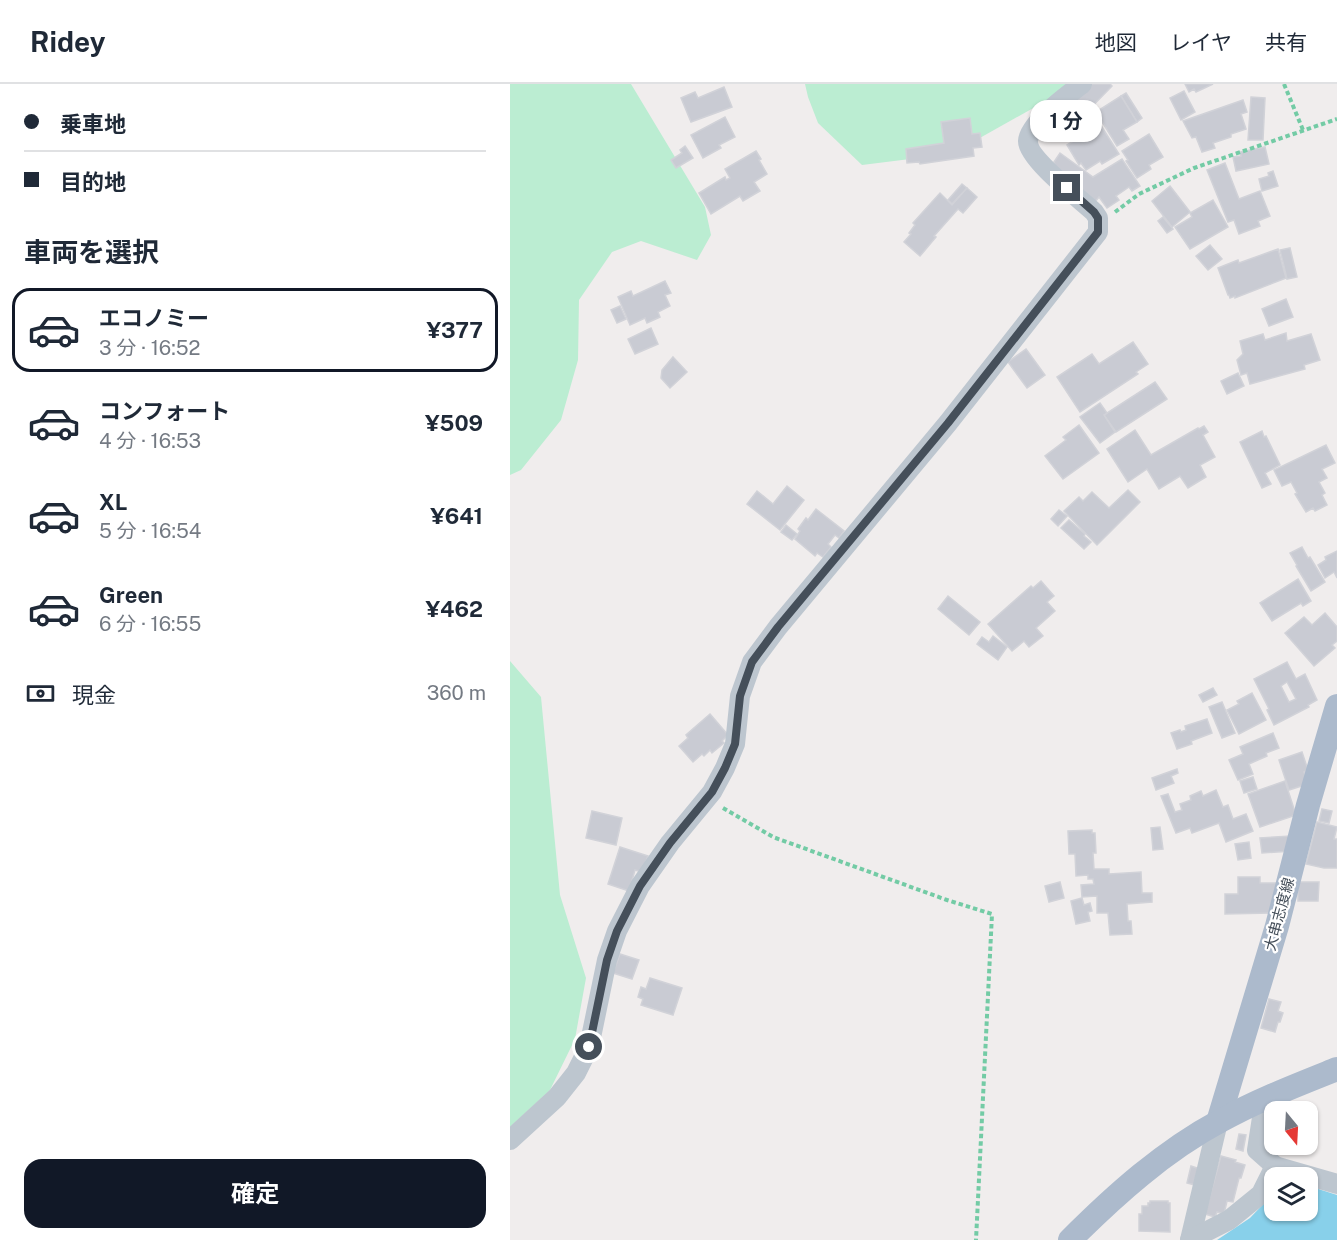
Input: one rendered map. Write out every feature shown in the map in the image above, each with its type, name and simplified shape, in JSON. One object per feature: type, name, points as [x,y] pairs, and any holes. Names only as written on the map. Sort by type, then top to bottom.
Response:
[{"type":"main road","name":"大串志度線","points":[[1218,1122],[1277,926],[1308,805],[1337,706]]},
{"type":"main road","points":[[1070,1240],[1106,1205],[1173,1151],[1218,1122],[1264,1098],[1337,1069]]},
{"type":"street","points":[[510,1140],[557,1097],[576,1073],[589,1047],[607,960],[617,931],[640,886],[670,843],[712,792],[725,768],[735,744],[740,696],[752,662],[778,627],[962,405],[1098,232],[1098,218],[1094,212],[1040,163],[1029,149],[1028,140],[1043,117],[1082,84]]},
{"type":"street","points":[[1264,1098],[1257,1150],[1275,1166],[1337,1184]]},
{"type":"street","points":[[1190,1240],[1218,1122]]},
{"type":"street","points":[[1190,1240],[1229,1220],[1261,1194],[1275,1166]]},
{"type":"path","points":[[1284,84],[1304,131]]},
{"type":"path","points":[[1098,225],[1139,194],[1194,168],[1337,119]]},
{"type":"path","points":[[707,798],[772,837],[992,914],[976,1240]]},
{"type":"green space","points":[[510,84],[631,84],[705,207],[711,235],[697,260],[641,241],[612,252],[579,300],[578,360],[561,420],[521,470],[510,475]]},
{"type":"green space","points":[[805,84],[1076,84],[978,139],[918,158],[862,165],[818,123]]},
{"type":"green space","points":[[510,661],[541,697],[560,895],[586,978],[575,1039],[550,1090],[510,1127]]},
{"type":"water","points":[[1318,1189],[1337,1195],[1337,1240],[1217,1240],[1250,1218],[1264,1203],[1264,1221],[1318,1221]]},
{"type":"building","points":[[1087,84],[1110,84],[1112,86],[1076,123],[1065,112],[1071,105],[1068,103]]},
{"type":"building","points":[[1185,84],[1213,84],[1196,92],[1194,89],[1189,92]]},
{"type":"building","points":[[724,87],[732,107],[691,122],[681,98],[695,92],[698,98]]},
{"type":"building","points":[[1184,91],[1195,112],[1181,120],[1170,98]]},
{"type":"building","points":[[1126,93],[1142,118],[1137,122],[1121,96]]},
{"type":"building","points":[[1121,96],[1137,122],[1123,130],[1129,139],[1117,146],[1096,112]]},
{"type":"building","points":[[1251,97],[1265,98],[1263,140],[1248,140]]},
{"type":"building","points":[[1243,100],[1247,112],[1241,114],[1246,129],[1213,143],[1215,148],[1202,152],[1196,137],[1192,138],[1183,121]]},
{"type":"building","points":[[725,117],[735,137],[719,145],[721,148],[703,158],[691,135]]},
{"type":"building","points":[[970,118],[972,134],[980,133],[982,147],[973,148],[974,156],[920,164],[919,162],[907,163],[906,149],[944,143],[941,122]]},
{"type":"building","points":[[1100,124],[1119,154],[1102,164],[1100,161],[1086,170],[1081,163],[1079,165],[1067,145]]},
{"type":"building","points":[[1149,134],[1163,157],[1149,165],[1151,169],[1137,178],[1122,151]]},
{"type":"building","points":[[685,146],[693,158],[676,168],[671,160],[682,153],[680,150]]},
{"type":"building","points":[[1265,147],[1269,164],[1236,171],[1233,157],[1241,156],[1240,152]]},
{"type":"building","points":[[756,151],[767,174],[754,182],[760,191],[743,201],[740,196],[711,214],[699,193],[725,177],[726,180],[730,178],[725,169]]},
{"type":"building","points":[[1060,153],[1093,177],[1122,159],[1140,186],[1132,191],[1129,187],[1116,196],[1119,200],[1107,208],[1099,197],[1095,202],[1058,178],[1054,162]]},
{"type":"building","points":[[1225,163],[1239,199],[1260,191],[1270,216],[1258,221],[1260,226],[1239,234],[1234,220],[1228,222],[1207,170]]},
{"type":"building","points":[[1273,171],[1278,186],[1262,191],[1259,179],[1269,176],[1268,173]]},
{"type":"building","points":[[962,184],[967,188],[952,204],[948,200]]},
{"type":"building","points":[[1170,186],[1190,212],[1172,227],[1152,201]]},
{"type":"building","points":[[967,188],[977,197],[963,213],[958,209],[920,256],[904,242],[911,234],[909,233],[915,225],[913,223],[940,193],[952,205]]},
{"type":"building","points":[[1213,200],[1228,227],[1190,249],[1175,227],[1192,217],[1190,213]]},
{"type":"building","points":[[1163,217],[1173,229],[1167,233],[1158,221]]},
{"type":"building","points":[[1210,245],[1222,259],[1208,270],[1196,256]]},
{"type":"building","points":[[1290,248],[1297,277],[1287,279],[1280,250]]},
{"type":"building","points":[[1278,249],[1286,278],[1230,298],[1218,268]]},
{"type":"building","points":[[665,281],[671,293],[665,295],[670,306],[658,312],[660,317],[647,323],[645,318],[630,325],[618,297],[631,291],[633,296]]},
{"type":"building","points":[[1286,299],[1293,317],[1269,326],[1262,309]]},
{"type":"building","points":[[620,306],[626,319],[617,323],[611,310]]},
{"type":"building","points":[[651,328],[658,344],[635,354],[628,339]]},
{"type":"building","points":[[1286,333],[1287,341],[1311,334],[1320,360],[1304,365],[1305,369],[1250,384],[1247,373],[1241,375],[1237,360],[1243,354],[1240,341],[1263,334],[1265,340]]},
{"type":"building","points":[[1133,342],[1148,364],[1136,372],[1138,374],[1080,412],[1057,377],[1092,354],[1099,364]]},
{"type":"building","points":[[1026,349],[1045,375],[1027,388],[1008,362]]},
{"type":"building","points":[[673,357],[687,372],[670,388],[661,378],[662,370]]},
{"type":"building","points":[[1238,373],[1244,386],[1227,394],[1221,381]]},
{"type":"building","points":[[1155,382],[1167,399],[1116,432],[1104,415]]},
{"type":"building","points":[[1100,403],[1107,413],[1104,415],[1115,432],[1100,443],[1080,417]]},
{"type":"building","points":[[1079,425],[1099,453],[1063,479],[1045,456],[1066,440],[1063,437]]},
{"type":"building","points":[[1204,426],[1208,432],[1203,435],[1215,457],[1200,465],[1206,477],[1188,488],[1180,476],[1159,489],[1147,469],[1128,482],[1107,449],[1135,430],[1151,455]]},
{"type":"building","points":[[1262,431],[1280,465],[1265,473],[1271,484],[1262,488],[1240,442]]},
{"type":"building","points":[[1326,445],[1335,463],[1322,469],[1327,478],[1319,482],[1325,493],[1322,495],[1327,505],[1315,511],[1313,508],[1306,512],[1291,482],[1282,486],[1274,470]]},
{"type":"building","points":[[787,486],[804,500],[780,530],[747,504],[757,491],[773,504]]},
{"type":"building","points":[[1128,490],[1140,502],[1097,545],[1064,511],[1079,497],[1083,501],[1092,492],[1109,508]]},
{"type":"building","points":[[816,509],[844,531],[839,538],[835,535],[828,544],[831,547],[823,557],[817,553],[815,556],[795,539],[800,531],[798,529]]},
{"type":"building","points":[[1059,510],[1067,516],[1058,526],[1051,519]]},
{"type":"building","points":[[1069,520],[1091,542],[1084,549],[1061,528]]},
{"type":"building","points":[[786,525],[797,534],[792,540],[781,532]]},
{"type":"building","points":[[1302,547],[1325,582],[1311,591],[1290,553]]},
{"type":"building","points":[[1337,551],[1337,578],[1334,572],[1325,578],[1318,565],[1326,560],[1325,557]]},
{"type":"building","points":[[1298,579],[1311,601],[1303,606],[1301,603],[1272,621],[1260,603]]},
{"type":"building","points":[[1041,581],[1054,596],[1047,602],[1055,611],[1036,628],[1043,636],[1029,647],[1024,641],[1012,651],[988,624],[1031,586],[1033,588]]},
{"type":"building","points":[[948,596],[980,622],[969,635],[938,609]]},
{"type":"building","points":[[1325,613],[1337,627],[1337,641],[1332,645],[1335,648],[1314,666],[1285,633],[1304,617],[1312,625]]},
{"type":"building","points":[[993,636],[1007,647],[998,660],[977,644],[982,637],[989,642]]},
{"type":"building","points":[[1287,662],[1296,679],[1305,674],[1317,700],[1308,705],[1309,707],[1274,725],[1254,679]],"holes":[[[1287,682],[1296,699],[1289,702],[1281,686]]]},
{"type":"building","points":[[1213,688],[1217,695],[1203,702],[1199,695]]},
{"type":"building","points":[[1252,693],[1266,720],[1239,734],[1227,710],[1239,704],[1237,701]]},
{"type":"building","points":[[1222,702],[1235,733],[1222,738],[1209,707]]},
{"type":"building","points":[[710,714],[728,735],[722,741],[724,743],[712,753],[710,750],[693,762],[679,746],[688,738],[686,735]]},
{"type":"building","points":[[1207,719],[1212,733],[1177,749],[1171,733],[1180,730],[1181,732],[1186,730],[1185,726]]},
{"type":"building","points":[[1273,733],[1279,748],[1249,764],[1253,774],[1238,780],[1229,760],[1243,754],[1240,747]]},
{"type":"building","points":[[1302,752],[1308,770],[1304,772],[1308,784],[1289,790],[1279,760]]},
{"type":"building","points":[[1177,769],[1178,773],[1171,776],[1174,783],[1156,790],[1152,778]]},
{"type":"building","points":[[1253,777],[1257,789],[1244,793],[1240,781]]},
{"type":"building","points":[[1285,781],[1296,815],[1260,827],[1248,794]]},
{"type":"building","points":[[1216,790],[1223,807],[1228,805],[1233,819],[1246,814],[1253,831],[1226,842],[1219,823],[1192,833],[1190,828],[1176,833],[1161,796],[1168,794],[1175,812],[1182,810],[1180,804],[1191,800],[1190,796],[1201,791],[1203,796]]},
{"type":"building","points":[[1322,809],[1332,811],[1329,823],[1319,821]]},
{"type":"building","points":[[592,811],[622,818],[616,845],[586,838]]},
{"type":"building","points":[[1317,822],[1337,827],[1334,839],[1337,839],[1337,868],[1306,864]]},
{"type":"building","points":[[1160,827],[1163,849],[1153,850],[1151,828]]},
{"type":"building","points":[[1092,830],[1092,833],[1095,833],[1094,869],[1109,869],[1109,874],[1141,872],[1142,893],[1152,893],[1152,902],[1127,904],[1128,921],[1131,921],[1132,934],[1110,935],[1108,913],[1097,913],[1097,896],[1082,897],[1081,885],[1094,884],[1093,879],[1088,879],[1088,875],[1076,876],[1075,854],[1069,854],[1068,831]]},
{"type":"building","points":[[1291,836],[1292,851],[1262,853],[1260,838]]},
{"type":"building","points":[[1249,842],[1251,858],[1238,860],[1235,844]]},
{"type":"building","points":[[620,847],[648,856],[642,872],[635,870],[629,891],[608,884]]},
{"type":"building","points":[[1238,877],[1260,877],[1260,883],[1280,883],[1276,913],[1225,914],[1225,894],[1238,894]]},
{"type":"building","points":[[1060,882],[1064,898],[1049,902],[1045,886]]},
{"type":"building","points":[[1298,882],[1319,882],[1318,901],[1298,901]]},
{"type":"building","points":[[1082,898],[1084,905],[1090,903],[1092,911],[1088,912],[1090,921],[1076,924],[1071,901]]},
{"type":"building","points":[[620,954],[639,960],[632,979],[613,973]]},
{"type":"building","points":[[650,978],[682,988],[673,1015],[641,1005],[643,999],[638,997],[641,987],[646,989]]},
{"type":"building","points":[[1269,999],[1281,1002],[1278,1011],[1283,1013],[1275,1032],[1261,1028]]},
{"type":"building","points":[[1239,1134],[1246,1135],[1243,1151],[1236,1149]]},
{"type":"building","points":[[1221,1156],[1245,1165],[1233,1202],[1227,1201],[1224,1214],[1217,1212],[1215,1217],[1205,1214]]},
{"type":"building","points":[[1191,1166],[1200,1169],[1195,1185],[1187,1183]]},
{"type":"building","points":[[1150,1201],[1170,1203],[1170,1232],[1139,1231],[1139,1214],[1142,1214],[1142,1206],[1148,1206]]},
{"type":"route","points":[[589,1047],[607,960],[617,931],[640,886],[670,843],[712,792],[725,768],[735,744],[740,696],[752,662],[778,627],[948,423],[1098,232],[1098,218],[1094,212],[1067,188]]}]
